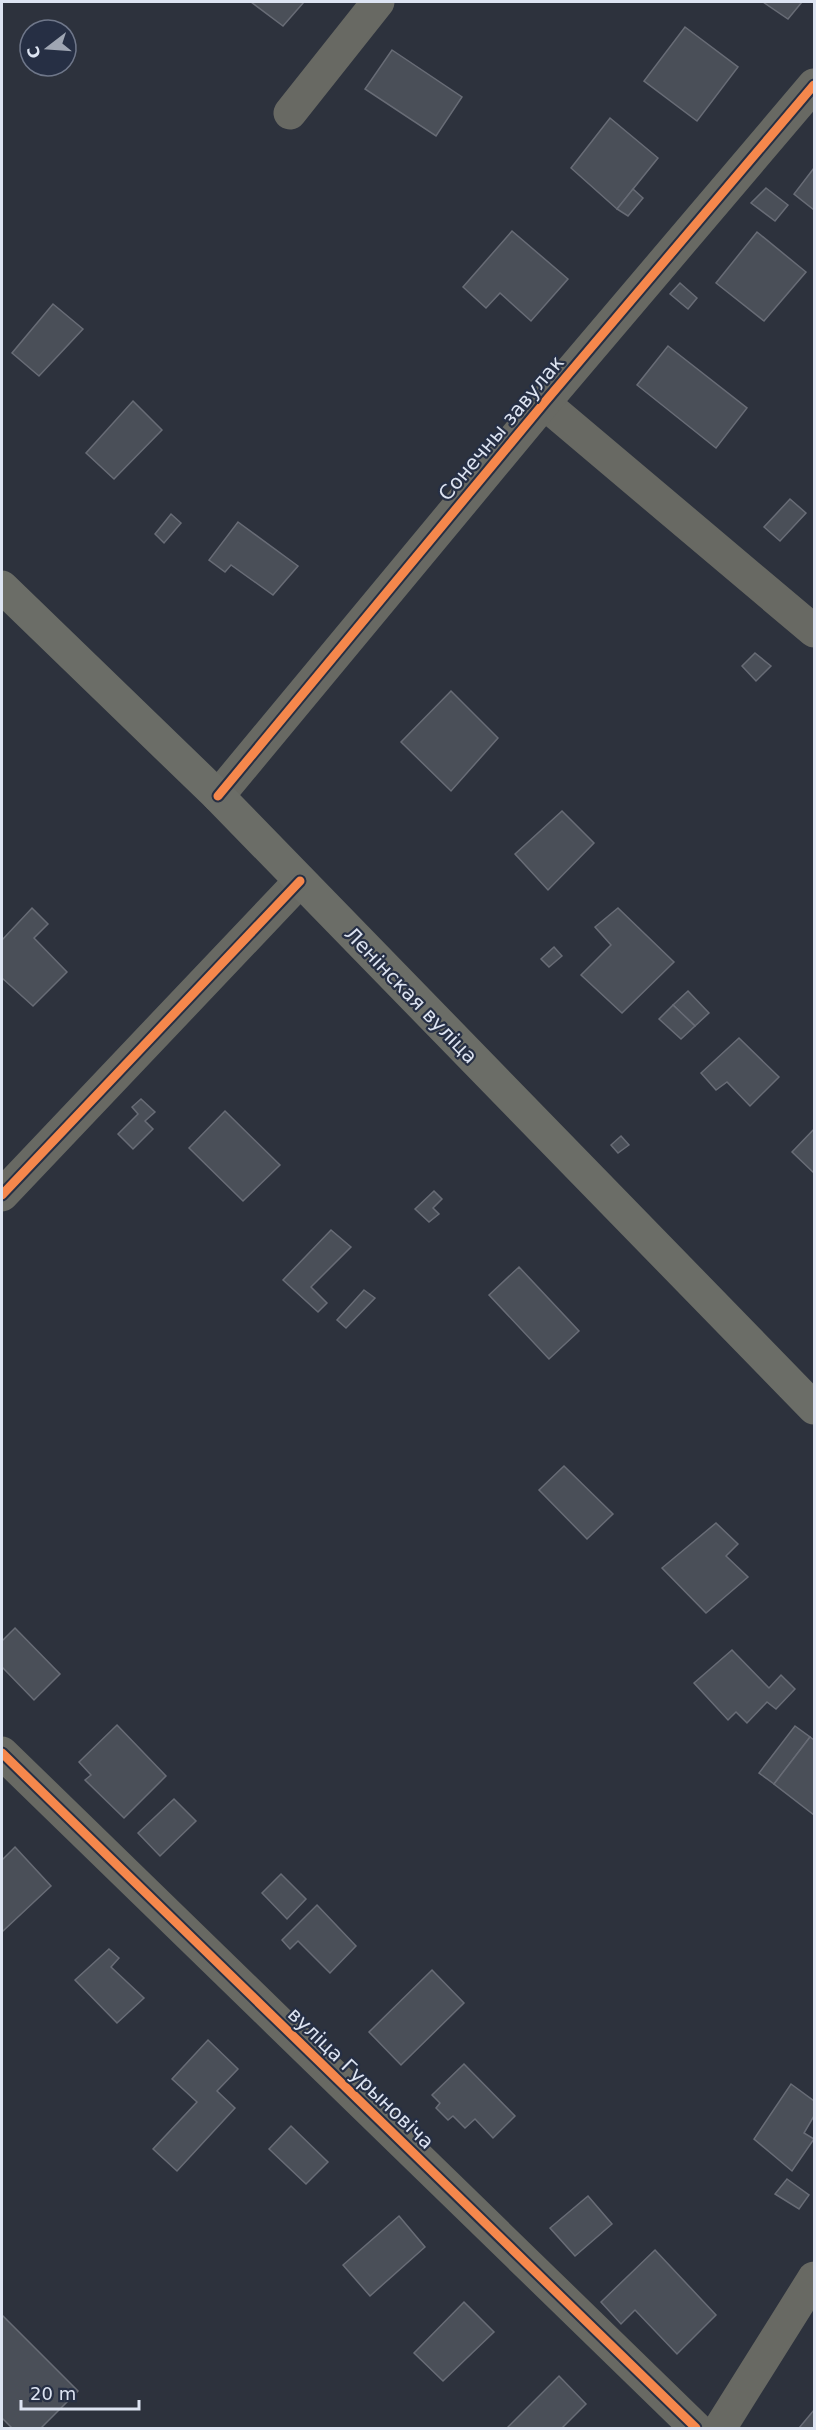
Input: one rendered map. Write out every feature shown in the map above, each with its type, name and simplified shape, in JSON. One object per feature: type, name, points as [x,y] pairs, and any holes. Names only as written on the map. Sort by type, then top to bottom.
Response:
[{"type":"main road","name":"Ленінская вуліца","points":[[2,587],[218,796],[814,1408]]},
{"type":"street","points":[[290,113],[378,2]]},
{"type":"street","name":"Сонечны завулак","points":[[218,796],[544,403],[814,85]]},
{"type":"street","points":[[544,403],[814,632]]},
{"type":"street","points":[[2,1195],[300,880]]},
{"type":"street","name":"вуліца Гурыновіча","points":[[2,1753],[696,2428]]},
{"type":"street","points":[[720,2428],[814,2278]]},
{"type":"building","points":[[251,2],[304,2],[283,26]]},
{"type":"building","points":[[763,2],[802,2],[788,19]]},
{"type":"building","points":[[685,27],[738,67],[697,121],[644,81]]},
{"type":"building","points":[[392,50],[462,97],[436,136],[365,89]]},
{"type":"building","points":[[610,118],[658,158],[617,209],[571,168]]},
{"type":"building","points":[[814,168],[814,210],[794,194]]},
{"type":"building","points":[[766,188],[788,205],[775,221],[751,203]]},
{"type":"building","points":[[633,189],[643,198],[628,216],[617,209]]},
{"type":"building","points":[[512,231],[568,279],[531,321],[500,293],[486,308],[463,287]]},
{"type":"building","points":[[757,232],[806,272],[764,321],[716,283]]},
{"type":"building","points":[[680,283],[697,298],[688,309],[670,294]]},
{"type":"building","points":[[53,304],[83,329],[39,376],[12,353]]},
{"type":"building","points":[[668,346],[747,408],[716,448],[637,385]]},
{"type":"building","points":[[133,401],[162,430],[114,479],[86,453]]},
{"type":"building","points":[[790,499],[806,513],[780,541],[764,527]]},
{"type":"building","points":[[171,514],[181,523],[164,543],[155,534]]},
{"type":"building","points":[[238,522],[298,566],[273,595],[231,565],[225,572],[209,560]]},
{"type":"building","points":[[755,653],[771,666],[756,681],[742,666]]},
{"type":"building","points":[[451,691],[498,738],[451,791],[401,742]]},
{"type":"building","points":[[562,811],[594,843],[548,890],[515,854]]},
{"type":"building","points":[[32,908],[48,924],[34,938],[67,972],[33,1006],[2,978],[2,940]]},
{"type":"building","points":[[618,908],[674,962],[622,1013],[581,975],[611,945],[595,927]]},
{"type":"building","points":[[554,947],[562,956],[549,967],[541,959]]},
{"type":"building","points":[[688,991],[709,1013],[695,1026],[673,1005]]},
{"type":"building","points":[[673,1005],[695,1026],[681,1039],[659,1019]]},
{"type":"building","points":[[739,1038],[779,1077],[750,1106],[727,1082],[716,1090],[701,1073]]},
{"type":"building","points":[[141,1099],[155,1112],[145,1121],[153,1129],[133,1149],[118,1134],[138,1114],[132,1107]]},
{"type":"building","points":[[225,1111],[280,1165],[243,1201],[189,1148]]},
{"type":"building","points":[[814,1129],[814,1173],[792,1152]]},
{"type":"building","points":[[621,1136],[629,1145],[618,1153],[611,1145]]},
{"type":"building","points":[[434,1191],[442,1199],[433,1208],[439,1214],[429,1222],[415,1209]]},
{"type":"building","points":[[331,1230],[351,1247],[311,1287],[327,1303],[318,1312],[283,1280]]},
{"type":"building","points":[[519,1267],[579,1331],[549,1359],[489,1295]]},
{"type":"building","points":[[364,1290],[375,1298],[346,1328],[337,1320]]},
{"type":"building","points":[[564,1466],[613,1514],[587,1539],[539,1490]]},
{"type":"building","points":[[716,1523],[738,1544],[726,1556],[748,1577],[706,1613],[662,1568]]},
{"type":"building","points":[[15,1628],[60,1674],[34,1700],[2,1667],[2,1641]]},
{"type":"building","points":[[732,1650],[769,1688],[781,1675],[795,1689],[776,1709],[767,1702],[747,1723],[736,1712],[728,1720],[694,1683]]},
{"type":"building","points":[[117,1725],[166,1776],[124,1818],[85,1780],[91,1775],[79,1762]]},
{"type":"building","points":[[795,1726],[810,1737],[774,1784],[759,1773]]},
{"type":"building","points":[[810,1737],[814,1740],[814,1815],[774,1784]]},
{"type":"building","points":[[174,1799],[196,1821],[160,1856],[138,1833]]},
{"type":"building","points":[[15,1847],[51,1886],[3,1931],[2,1860]]},
{"type":"building","points":[[281,1874],[306,1899],[287,1919],[262,1893]]},
{"type":"building","points":[[317,1905],[356,1946],[330,1973],[298,1941],[290,1949],[282,1940]]},
{"type":"building","points":[[109,1949],[119,1958],[111,1967],[144,1998],[117,2023],[75,1980]]},
{"type":"building","points":[[432,1970],[464,2003],[401,2065],[369,2032]]},
{"type":"building","points":[[208,2040],[238,2069],[217,2091],[235,2108],[177,2171],[153,2149],[197,2102],[172,2079]]},
{"type":"building","points":[[464,2064],[515,2116],[493,2138],[475,2119],[465,2128],[453,2116],[448,2120],[436,2108],[440,2103],[432,2095]]},
{"type":"building","points":[[791,2084],[814,2101],[814,2116],[804,2133],[814,2139],[792,2171],[754,2139]]},
{"type":"building","points":[[291,2126],[328,2162],[306,2184],[269,2149]]},
{"type":"building","points":[[787,2179],[809,2195],[799,2209],[775,2194]]},
{"type":"building","points":[[588,2196],[612,2224],[575,2256],[550,2228]]},
{"type":"building","points":[[399,2216],[425,2247],[370,2296],[343,2265]]},
{"type":"building","points":[[655,2250],[716,2315],[677,2354],[635,2310],[621,2324],[601,2302]]},
{"type":"building","points":[[464,2302],[494,2332],[443,2381],[414,2353]]},
{"type":"building","points":[[2,2315],[78,2391],[41,2428],[12,2428],[2,2418]]},
{"type":"building","points":[[559,2376],[586,2404],[562,2428],[507,2428]]},
{"type":"building","points":[[814,2410],[814,2428],[799,2428]]},
{"type":"cycle path","points":[[218,796],[544,403],[814,85]]},
{"type":"cycle path","points":[[2,1195],[300,881]]},
{"type":"cycle path","points":[[2,1753],[696,2428]]}]
